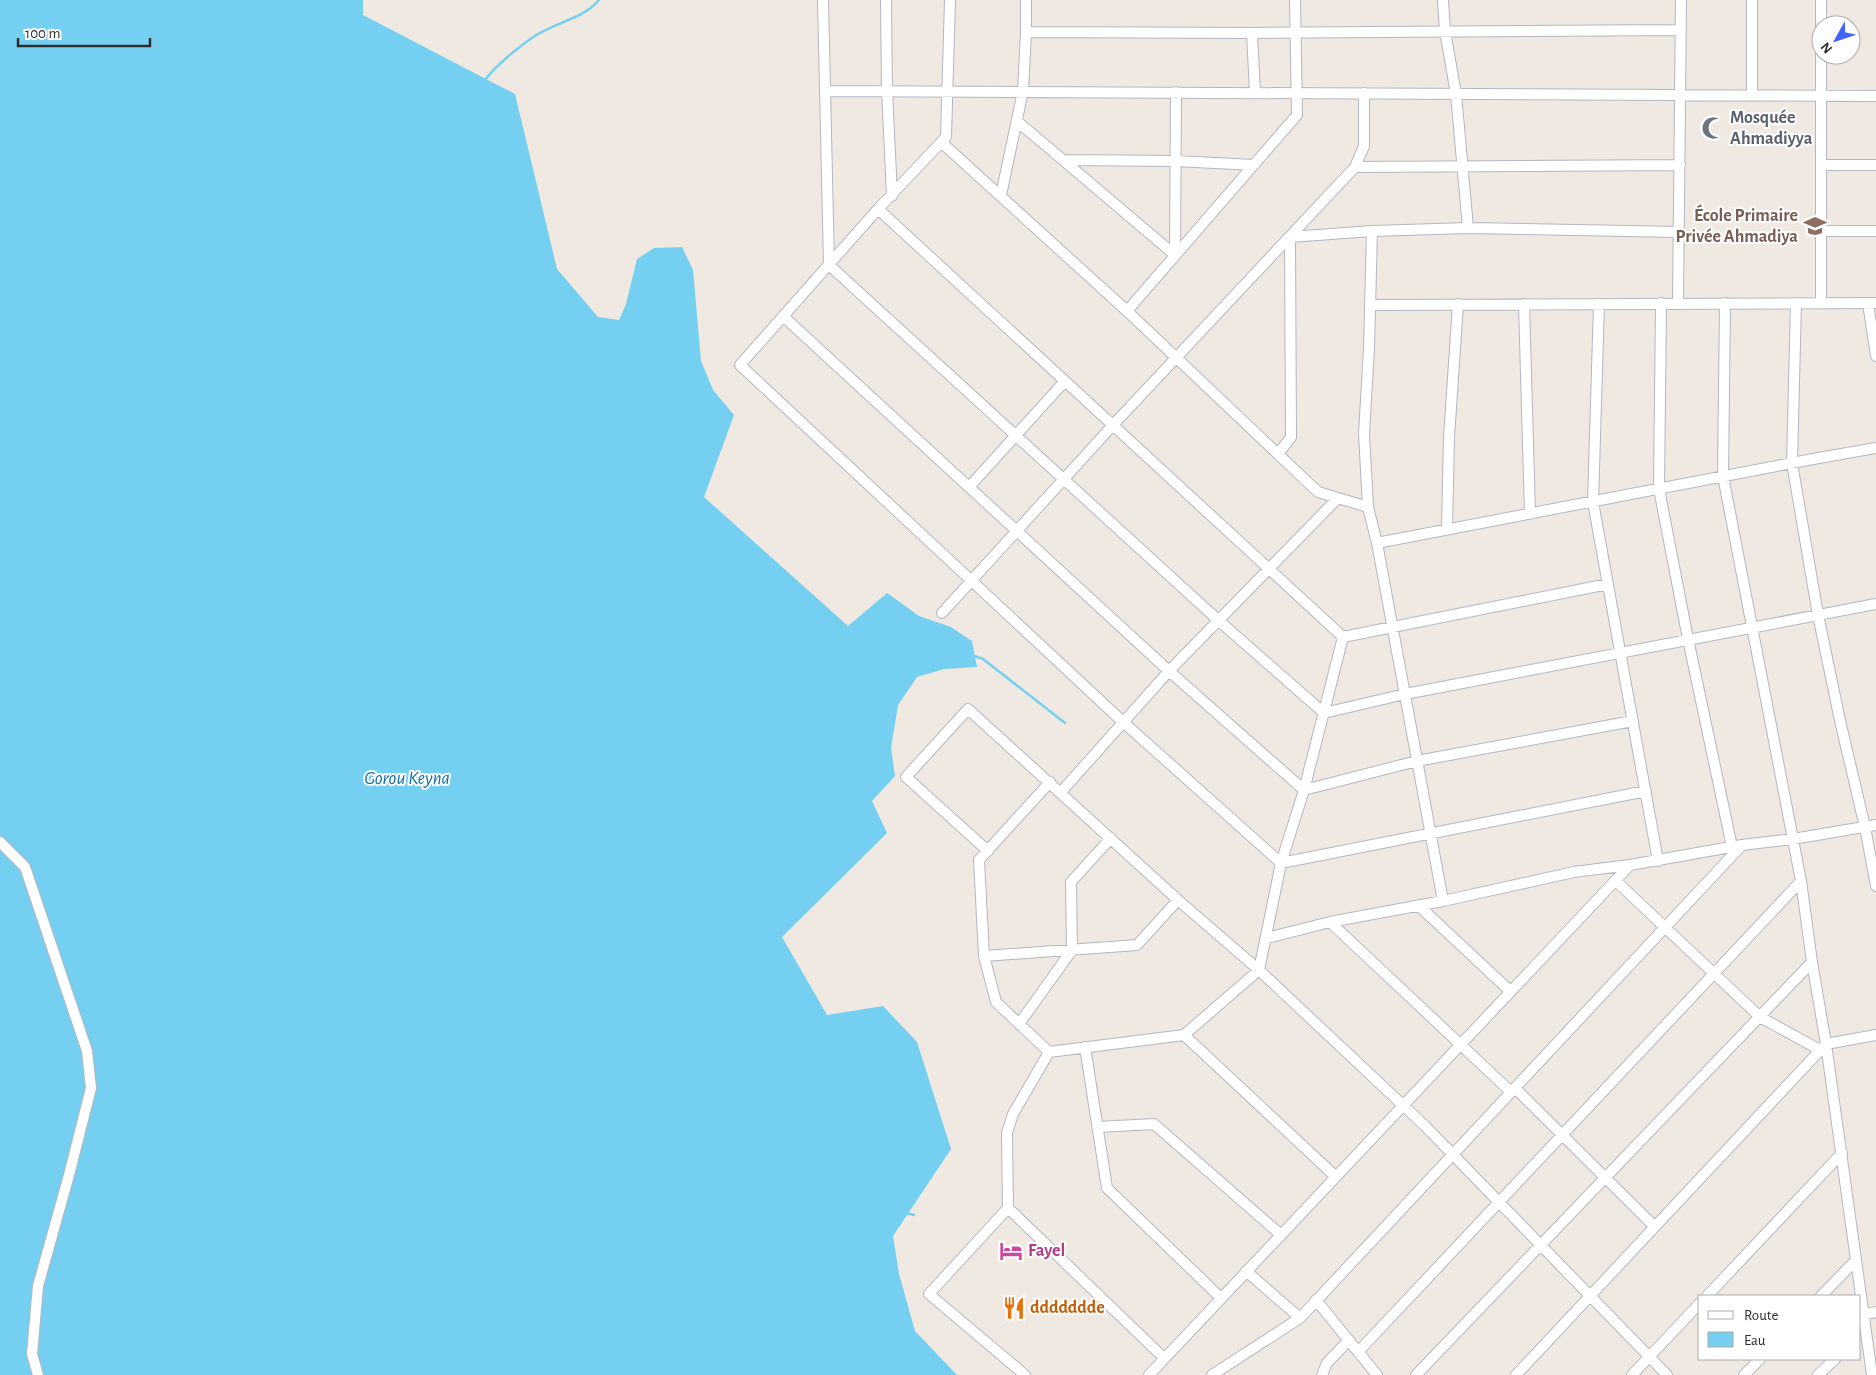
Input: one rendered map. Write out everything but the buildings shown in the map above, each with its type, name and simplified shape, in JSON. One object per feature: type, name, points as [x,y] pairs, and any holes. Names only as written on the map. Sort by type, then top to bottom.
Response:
[{"type":"street","points":[[823,0],[829,265],[1218,620],[1324,713]]},
{"type":"street","points":[[886,0],[887,90],[892,196]]},
{"type":"street","points":[[950,0],[946,137],[878,209],[740,365],[1123,722],[1281,863]]},
{"type":"street","points":[[1001,195],[1023,92],[1026,0]]},
{"type":"street","points":[[1127,311],[1298,115],[1295,0]]},
{"type":"street","points":[[1443,0],[1445,31],[1456,94],[1468,228]]},
{"type":"street","points":[[1678,303],[1681,0]]},
{"type":"street","points":[[1752,0],[1752,95]]},
{"type":"street","points":[[1821,0],[1821,303]]},
{"type":"street","points":[[1026,32],[1681,30]]},
{"type":"street","points":[[1252,32],[1255,93]]},
{"type":"street","points":[[825,91],[1876,96]]},
{"type":"street","points":[[1175,255],[1176,92]]},
{"type":"street","points":[[942,613],[1113,425],[1178,358],[1355,167],[1364,146],[1364,93]]},
{"type":"street","points":[[1017,121],[1175,255]]},
{"type":"street","points":[[941,142],[1178,358],[1318,492],[1368,507]]},
{"type":"street","points":[[1063,160],[1176,161],[1254,165]]},
{"type":"street","points":[[1355,167],[1680,164]]},
{"type":"street","points":[[1821,165],[1876,165]]},
{"type":"street","points":[[878,209],[1343,637]]},
{"type":"street","points":[[1290,237],[1372,231],[1468,228],[1679,232]]},
{"type":"street","points":[[1821,231],[1876,230]]},
{"type":"street","points":[[1372,231],[1371,305],[1364,434],[1368,507],[1393,627],[1443,901]]},
{"type":"street","points":[[1278,454],[1291,437],[1290,237]]},
{"type":"street","points":[[1796,303],[1792,463],[1818,615],[1841,725],[1871,826],[1876,886]]},
{"type":"street","points":[[1371,305],[1872,303],[1876,356]]},
{"type":"street","points":[[1447,530],[1449,437],[1458,304]]},
{"type":"street","points":[[1524,304],[1530,514]]},
{"type":"street","points":[[1599,304],[1593,502],[1658,861]]},
{"type":"street","points":[[1661,304],[1659,489],[1688,639],[1737,846]]},
{"type":"street","points":[[1725,304],[1724,476],[1801,881],[1823,1047],[1842,1153],[1860,1295]]},
{"type":"street","points":[[784,317],[1169,671],[1304,790]]},
{"type":"street","points":[[970,486],[1065,381]]},
{"type":"street","points":[[1377,544],[1876,448]]},
{"type":"street","points":[[1061,792],[1169,671],[1338,498]]},
{"type":"street","points":[[1343,637],[1608,584]]},
{"type":"street","points":[[1324,713],[1405,694],[1876,604]]},
{"type":"street","points":[[1050,782],[979,860],[984,956],[996,1002],[1049,1052],[1184,1035],[1259,970],[1281,863],[1304,790],[1343,637]]},
{"type":"street","points":[[988,851],[906,777],[968,709],[1178,900],[1259,970],[1402,1105],[1453,1154],[1667,1375]]},
{"type":"street","points":[[1304,790],[1417,761],[1633,721]]},
{"type":"street","points":[[1281,863],[1431,835],[1646,791]]},
{"type":"street","points":[[1267,938],[1330,922],[1419,906],[1574,872],[1658,861],[1737,846],[1871,826]]},
{"type":"street","points":[[1019,1024],[1072,950],[1071,882],[1111,838]]},
{"type":"street","points":[[0,842],[25,867],[87,1051],[91,1088],[38,1286],[32,1354],[38,1375]]},
{"type":"street","points":[[1212,1375],[1300,1318],[1665,928],[1737,846]]},
{"type":"street","points":[[1149,1375],[1630,865]]},
{"type":"street","points":[[1616,880],[1760,1016],[1823,1047]]},
{"type":"street","points":[[1358,1352],[1801,881]]},
{"type":"street","points":[[984,956],[1137,946],[1178,900]]},
{"type":"street","points":[[1419,906],[1510,991]]},
{"type":"street","points":[[1330,922],[1460,1044],[1562,1134],[1655,1227]]},
{"type":"street","points":[[1416,1375],[1812,962]]},
{"type":"street","points":[[1184,1035],[1336,1176]]},
{"type":"street","points":[[1516,1375],[1823,1047],[1876,1035]]},
{"type":"street","points":[[1085,1048],[1107,1188],[1220,1298]]},
{"type":"street","points":[[1025,1375],[929,1294],[1008,1208],[1007,1133],[1012,1114],[1049,1052]]},
{"type":"street","points":[[1098,1127],[1154,1124],[1280,1234]]},
{"type":"street","points":[[1707,1295],[1842,1153]]},
{"type":"street","points":[[1008,1208],[1164,1358]]},
{"type":"street","points":[[1822,1295],[1856,1260]]},
{"type":"street","points":[[1246,1271],[1300,1318]]},
{"type":"street","points":[[1316,1300],[1377,1375]]},
{"type":"street","points":[[1632,1375],[1698,1306]]},
{"type":"street","points":[[1861,1307],[1862,1332],[1872,1375]]},
{"type":"street","points":[[1862,1316],[1876,1312]]},
{"type":"street","points":[[1322,1375],[1327,1363],[1349,1340]]},
{"type":"street","points":[[1744,1375],[1759,1360]]},
{"type":"street","points":[[1818,1375],[1834,1360]]},
{"type":"water","name":"Gorou Keyna","points":[[0,0],[363,0],[363,15],[515,94],[557,269],[598,317],[619,320],[626,304],[637,259],[654,248],[682,247],[693,270],[701,361],[713,390],[734,415],[704,497],[848,626],[887,593],[919,616],[951,627],[972,641],[977,667],[944,669],[917,677],[898,705],[891,748],[895,776],[872,801],[887,833],[782,937],[827,1015],[883,1006],[917,1042],[951,1149],[893,1236],[899,1274],[915,1331],[957,1375],[0,1375]]},
{"type":"waterway","points":[[485,80],[502,61],[532,38],[586,11],[599,0]]},
{"type":"waterway","points":[[974,656],[983,659],[1065,723]]},
{"type":"waterway","points":[[906,1213],[914,1215]]},
{"type":"place","name":"Mosquée Ahmadiyya","points":[[1713,128]]},
{"type":"place","name":"École Primaire Privée Ahmadiya","points":[[1815,226]]},
{"type":"place","name":"Fayel","points":[[1011,1251]]},
{"type":"place","name":"ddddddde","points":[[1014,1308]]}]
